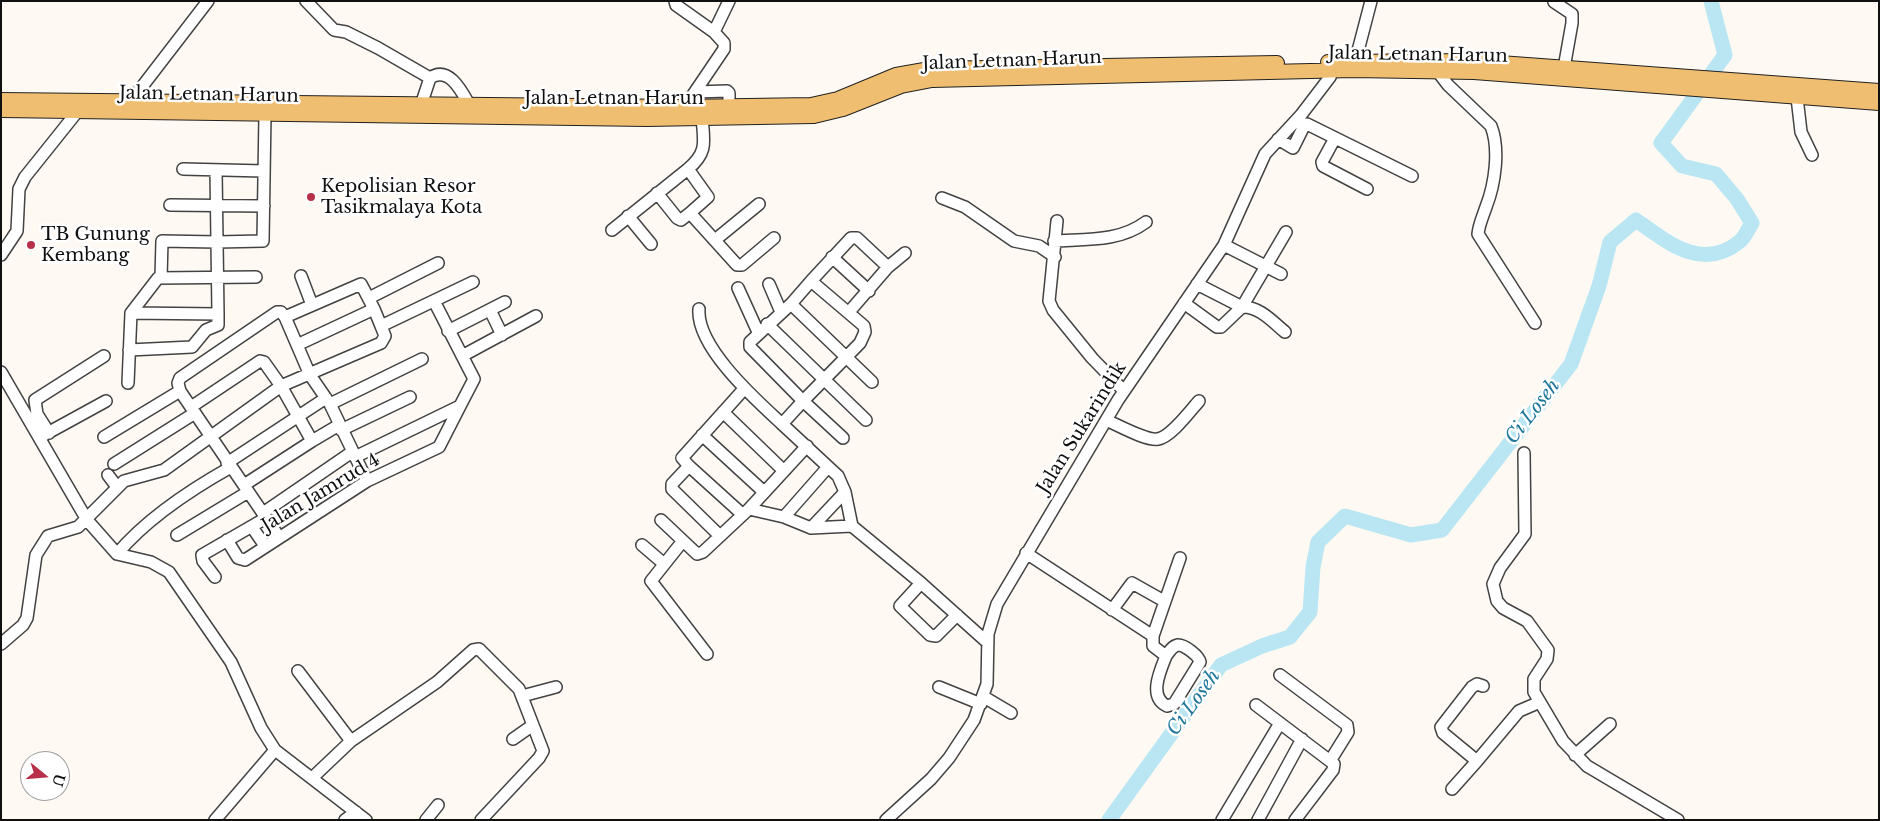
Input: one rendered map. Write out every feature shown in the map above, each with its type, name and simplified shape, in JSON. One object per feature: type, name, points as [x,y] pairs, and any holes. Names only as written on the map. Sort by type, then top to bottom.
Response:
[{"type":"main road","name":"Jalan Letnan Harun","points":[[682,113],[702,118],[814,116],[843,109],[901,86],[932,80],[1123,71],[1473,61],[1564,68],[1686,84]]},
{"type":"main road","name":"Jalan Letnan Harun","points":[[1354,65],[1438,72],[1474,72],[1761,88],[1879,102]]},
{"type":"main road","name":"Jalan Letnan Harun","points":[[1,110],[35,105],[131,101],[225,108],[265,114],[477,109],[682,113],[730,106],[811,105],[838,98],[896,75],[930,69],[1123,71]]},
{"type":"main road","name":"Jalan Letnan Harun","points":[[1796,91],[1879,91]]},
{"type":"main road","name":"Jalan Letnan Harun","points":[[1,100],[77,112],[421,105],[477,109]]},
{"type":"street","points":[[131,101],[145,80],[208,1]]},
{"type":"street","points":[[306,1],[334,30],[346,32],[430,78]]},
{"type":"street","points":[[675,1],[676,5],[714,32],[724,44],[724,49],[682,113]]},
{"type":"street","points":[[714,32],[729,1]]},
{"type":"street","points":[[1354,65],[1371,1]]},
{"type":"street","points":[[1554,2],[1572,14],[1564,68]]},
{"type":"street","name":"Jalan Sukarindik","points":[[886,820],[931,778],[949,758],[970,728],[982,700],[988,676],[988,634],[995,609],[1026,553],[1124,390],[1224,245],[1265,154],[1301,115],[1335,66]]},
{"type":"street","points":[[1438,72],[1448,85],[1491,126],[1493,131],[1495,161],[1493,183],[1478,234],[1535,323]]},
{"type":"street","points":[[421,105],[430,78],[439,74],[448,76],[477,109]]},
{"type":"street","points":[[695,92],[727,91],[729,93],[730,106]]},
{"type":"street","points":[[1796,91],[1801,132],[1812,155]]},
{"type":"street","points":[[1,255],[17,231],[19,189],[24,177],[77,112]]},
{"type":"street","points":[[161,276],[162,241],[261,242],[264,236],[265,114]]},
{"type":"street","points":[[612,230],[698,160],[703,151],[702,118]]},
{"type":"street","points":[[1278,139],[1293,148],[1304,126],[1307,124],[1412,176]]},
{"type":"street","points":[[1335,138],[1322,162],[1323,166],[1367,189]]},
{"type":"street","points":[[183,169],[264,171]]},
{"type":"street","points":[[657,193],[677,218],[681,220],[708,195],[688,169]]},
{"type":"street","points":[[129,350],[192,347],[206,330],[218,325],[216,170]]},
{"type":"street","points":[[942,198],[965,207],[1014,241],[1039,246],[1055,258]]},
{"type":"street","points":[[715,240],[760,204]]},
{"type":"street","points":[[170,205],[264,206]]},
{"type":"street","points":[[690,213],[740,265],[774,238]]},
{"type":"street","points":[[628,216],[651,244]]},
{"type":"street","points":[[1057,221],[1054,242],[1055,258],[1049,300],[1053,310],[1092,358],[1124,390]]},
{"type":"street","points":[[1054,242],[1119,237],[1133,232],[1146,222]]},
{"type":"street","points":[[1184,303],[1219,328],[1242,307],[1286,232]]},
{"type":"street","points":[[843,438],[803,401],[750,347],[750,342],[762,328],[791,304],[851,238],[855,237],[888,267]]},
{"type":"street","points":[[1224,245],[1281,274]]},
{"type":"street","points":[[849,312],[888,267],[905,253]]},
{"type":"street","points":[[832,257],[869,291]]},
{"type":"street","points":[[369,298],[438,263]]},
{"type":"street","points":[[128,384],[131,313],[155,279],[161,276],[256,277]]},
{"type":"street","points":[[301,276],[312,305]]},
{"type":"street","points":[[782,424],[860,343],[865,332],[864,326],[811,281]]},
{"type":"street","points":[[381,326],[474,282]]},
{"type":"street","points":[[1,644],[23,625],[27,618],[36,555],[50,535],[78,527],[87,520],[117,487],[130,478],[161,472],[185,457],[281,386],[382,343],[385,336],[361,284],[285,317]]},
{"type":"street","points":[[768,284],[782,312]]},
{"type":"street","points":[[1197,284],[1242,307],[1250,306],[1258,310],[1285,332]]},
{"type":"street","points":[[738,288],[762,328],[866,420]]},
{"type":"street","points":[[215,577],[202,561],[202,556],[252,527],[265,515],[354,455],[460,406],[474,381],[434,301]]},
{"type":"street","points":[[448,331],[505,302]]},
{"type":"street","points":[[791,304],[872,382]]},
{"type":"street","points":[[297,344],[374,309]]},
{"type":"street","points":[[699,309],[699,324],[705,336],[744,390],[838,476],[845,492],[852,526],[921,583],[988,643]]},
{"type":"street","points":[[490,310],[502,335]]},
{"type":"street","points":[[279,537],[180,391],[179,381],[277,312],[281,312],[285,317],[310,375],[328,401],[368,481]]},
{"type":"street","points":[[131,313],[218,314]]},
{"type":"street","points":[[462,356],[536,316]]},
{"type":"street","points":[[49,432],[37,414],[35,400],[104,356]]},
{"type":"street","points":[[117,554],[161,513],[296,415],[422,359]]},
{"type":"street","points":[[114,464],[193,410],[258,361],[264,362],[281,386],[312,441]]},
{"type":"street","points":[[1,372],[87,520],[117,554],[151,562],[169,572],[231,662],[261,728],[275,750],[366,820]]},
{"type":"street","points":[[744,390],[682,458],[689,466],[746,511],[784,517],[811,528],[852,526]]},
{"type":"street","points":[[104,437],[180,391]]},
{"type":"street","points":[[177,535],[312,441],[410,397]]},
{"type":"street","points":[[38,437],[106,401]]},
{"type":"street","points":[[1106,420],[1147,437],[1158,439],[1171,432],[1199,401]]},
{"type":"street","name":"Jalan Jamrud 4","points":[[227,540],[241,560],[245,560],[368,481],[441,445],[460,406]]},
{"type":"street","points":[[723,412],[784,471]]},
{"type":"street","points":[[702,435],[764,492]]},
{"type":"street","points":[[661,520],[694,553],[700,554],[746,511],[807,446]]},
{"type":"street","points":[[1524,453],[1526,526],[1522,540],[1500,568],[1493,584],[1494,592],[1503,608],[1527,621],[1546,644],[1548,659],[1534,679],[1533,685],[1540,702],[1563,740],[1574,754],[1596,773],[1678,820]]},
{"type":"street","points":[[689,466],[672,484],[672,489],[720,536]]},
{"type":"street","points":[[784,517],[828,467]]},
{"type":"street","points":[[108,475],[117,487]]},
{"type":"street","points":[[811,528],[845,492]]},
{"type":"street","points":[[252,527],[265,546]]},
{"type":"street","points":[[682,542],[663,563],[651,581],[707,654]]},
{"type":"street","points":[[642,545],[663,563]]},
{"type":"street","points":[[1026,553],[1152,636]]},
{"type":"street","points":[[1166,656],[1153,646],[1152,636],[1180,558]]},
{"type":"street","points":[[921,583],[900,606],[930,636],[936,636],[957,615]]},
{"type":"street","points":[[1112,610],[1132,583],[1164,601]]},
{"type":"street","points":[[1175,646],[1181,646],[1198,656],[1200,662],[1174,704],[1167,706],[1157,693],[1156,686],[1166,656],[1175,646]]},
{"type":"street","points":[[312,778],[351,742],[437,682],[476,649],[481,650],[522,696],[532,725],[543,746],[542,755],[481,820]]},
{"type":"street","points":[[298,671],[351,742]]},
{"type":"street","points":[[1280,675],[1347,725],[1348,732],[1330,761]]},
{"type":"street","points":[[1477,761],[1443,733],[1441,728],[1472,687],[1477,684],[1483,686]]},
{"type":"street","points":[[522,696],[556,687]]},
{"type":"street","points":[[939,687],[982,700],[1012,713]]},
{"type":"street","points":[[1452,789],[1519,711],[1540,702]]},
{"type":"street","points":[[1256,705],[1334,764],[1333,770],[1295,820]]},
{"type":"street","points":[[1222,820],[1280,723]]},
{"type":"street","points":[[1574,754],[1610,724]]},
{"type":"street","points":[[513,738],[532,725]]},
{"type":"street","points":[[1258,820],[1302,739]]},
{"type":"street","points":[[215,820],[275,750]]},
{"type":"street","points":[[426,820],[438,805]]},
{"type":"street","points":[[345,820],[356,812]]},
{"type":"waterway","name":"Ci Loseh","points":[[1109,820],[1221,665],[1262,646],[1290,637],[1310,612],[1313,567],[1318,542],[1345,516],[1411,535],[1442,530],[1571,364],[1599,286],[1610,242],[1636,220],[1672,245],[1698,254],[1712,254],[1725,251],[1743,238],[1752,223],[1737,199],[1716,174],[1682,166],[1661,143],[1725,55],[1711,1]]},
{"type":"place","name":"Kepolisian Resor Tasikmalaya Kota","points":[[311,197]]},
{"type":"place","name":"TB Gunung Kembang","points":[[31,245]]}]
